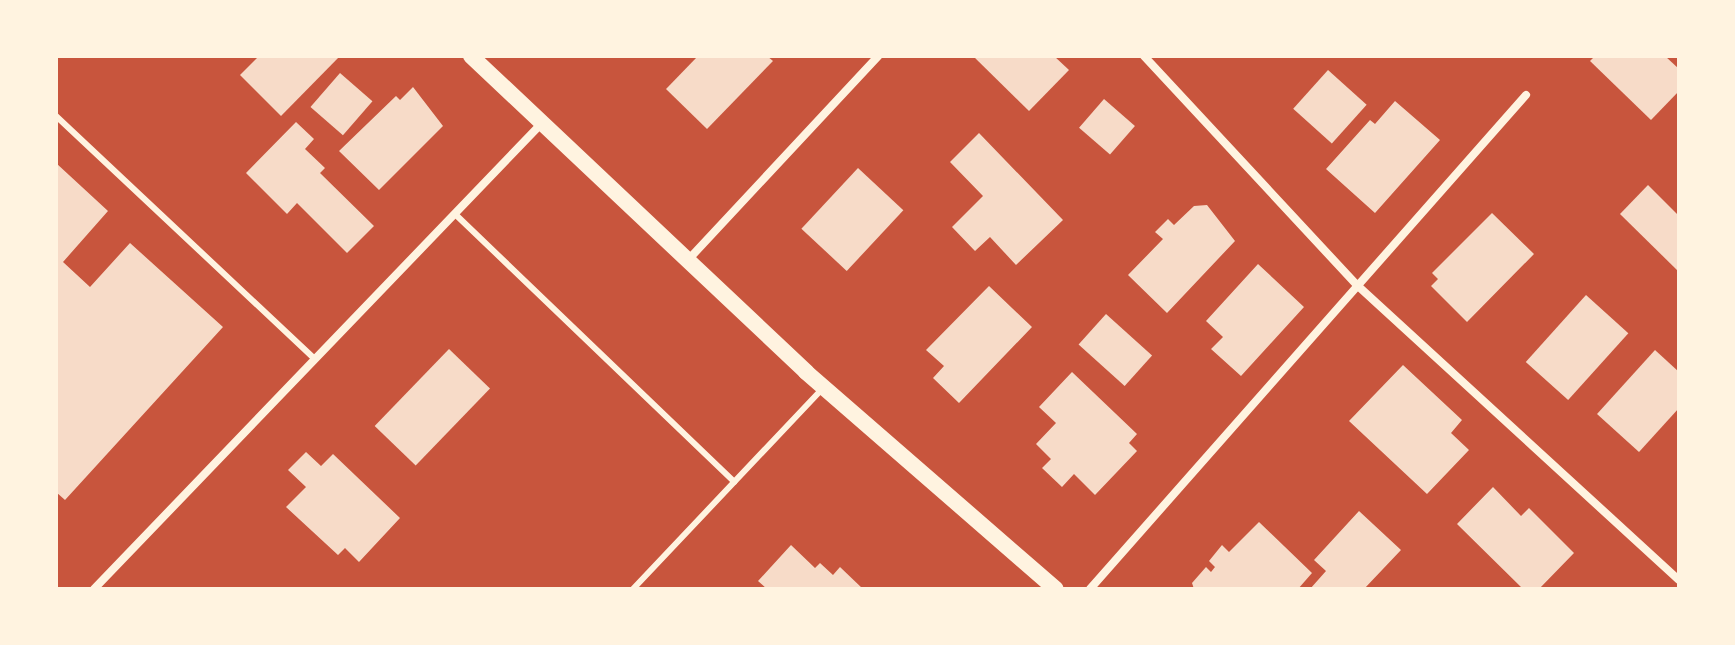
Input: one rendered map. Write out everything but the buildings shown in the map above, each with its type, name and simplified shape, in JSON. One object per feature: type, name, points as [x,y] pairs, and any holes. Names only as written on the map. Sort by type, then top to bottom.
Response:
[{"type":"main road","points":[[471,56],[823,388],[1056,589]]},
{"type":"street","points":[[688,260],[878,56]]},
{"type":"street","points":[[1144,56],[1358,286],[1679,580]]},
{"type":"street","points":[[1090,589],[1526,95]]},
{"type":"street","points":[[94,589],[541,124]]},
{"type":"lane","points":[[56,116],[315,359]]},
{"type":"lane","points":[[455,214],[734,482]]},
{"type":"lane","points":[[633,589],[823,388]]}]
